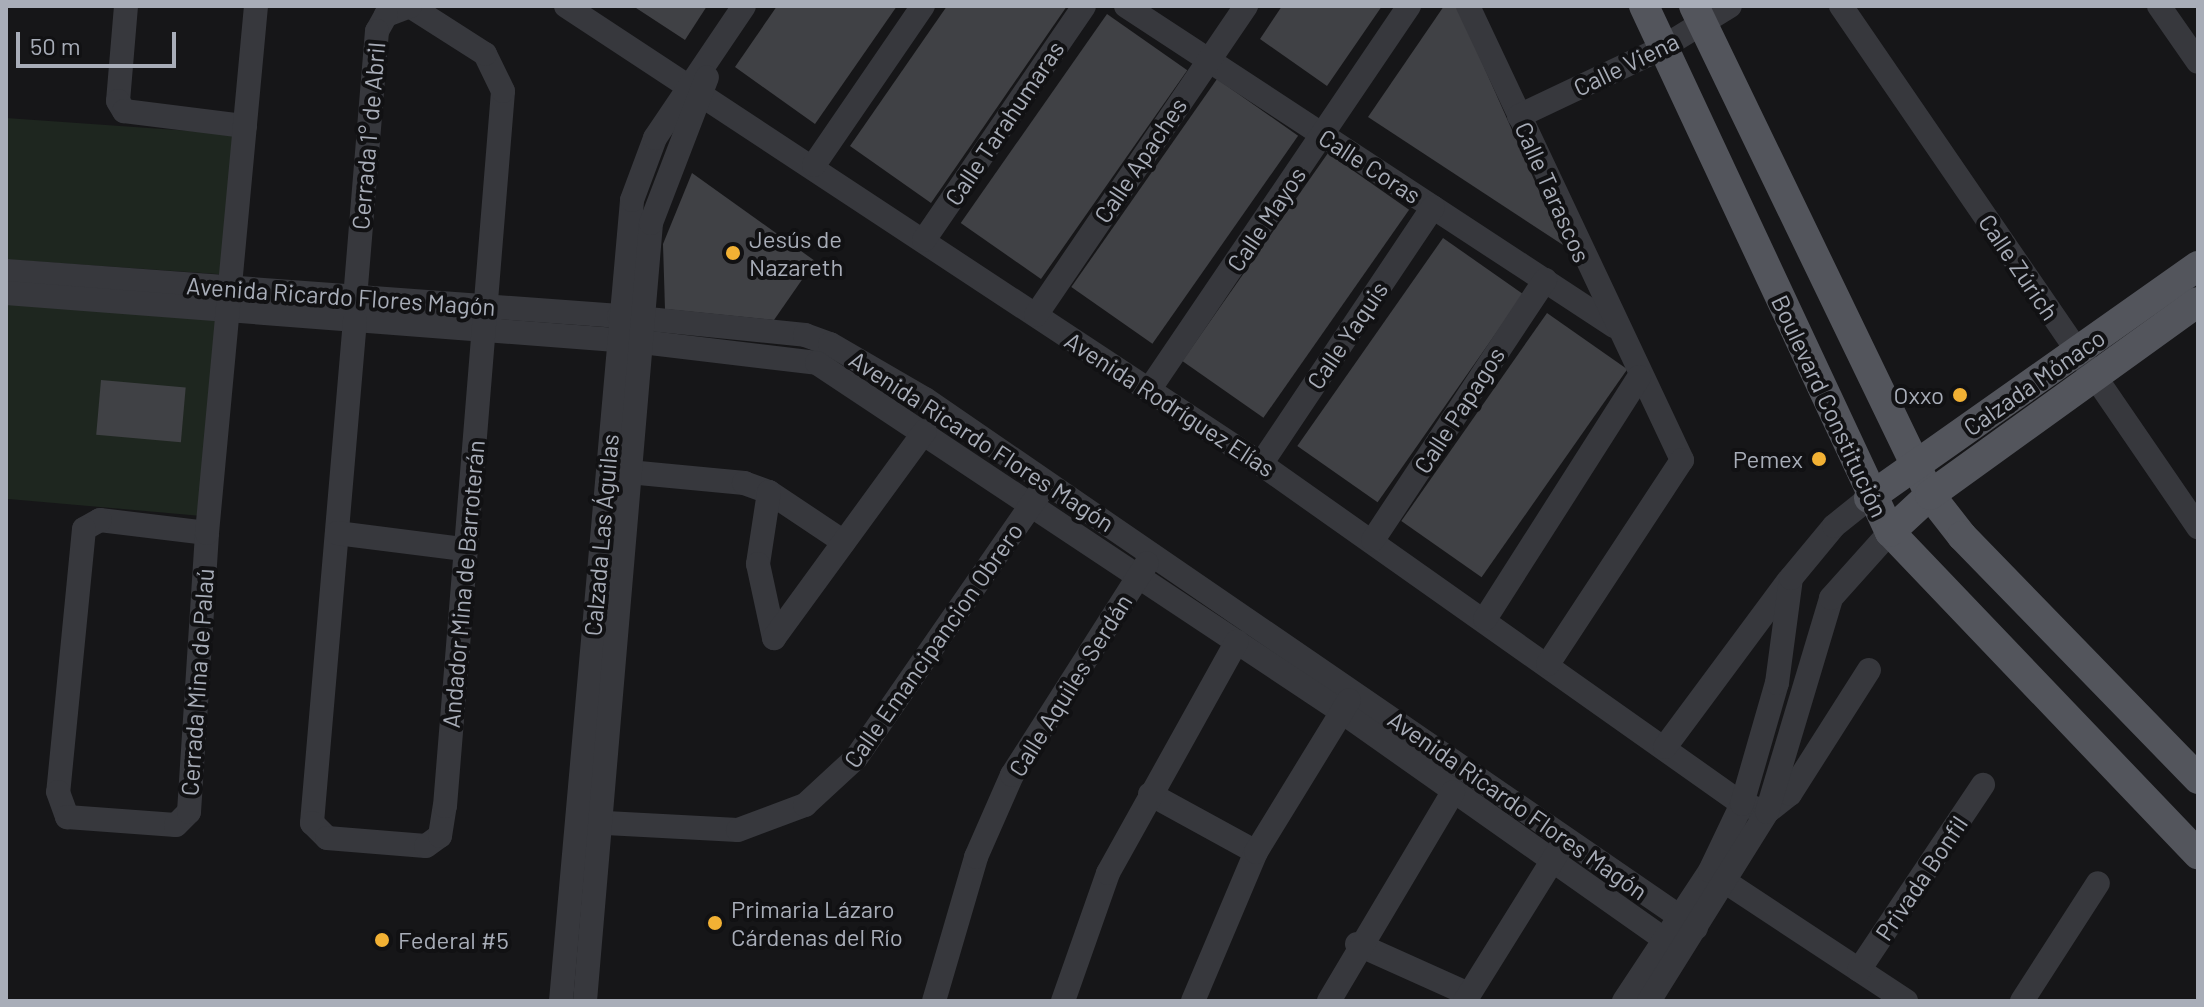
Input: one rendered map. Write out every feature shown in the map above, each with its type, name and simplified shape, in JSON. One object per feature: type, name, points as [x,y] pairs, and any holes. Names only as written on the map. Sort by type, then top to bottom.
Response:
[{"type":"main road","name":"Boulevard Constitución","points":[[1644,6],[1660,49],[1869,498],[1890,532],[2198,854]]},
{"type":"main road","name":"Boulevard Constitución","points":[[1698,16],[1930,495],[1962,536],[2198,779]]},
{"type":"main road","name":"Calzada Mónaco","points":[[1869,498],[2198,266]]},
{"type":"main road","name":"Calzada Mónaco","points":[[1890,532],[1930,495],[2198,302]]},
{"type":"street","points":[[126,6],[118,101],[124,111],[245,126]]},
{"type":"street","name":"Cerrada Mina de Palaú","points":[[207,533],[100,520],[84,529],[58,792],[67,817],[176,825],[190,805],[207,533],[256,6]]},
{"type":"street","name":"Cerrada 1° de Abril","points":[[355,308],[377,31],[386,15],[410,6],[485,54],[501,79],[486,318]]},
{"type":"street","points":[[695,88],[744,6]]},
{"type":"street","points":[[814,165],[923,6]]},
{"type":"street","name":"Calle Tarahumaras","points":[[924,240],[1084,6]]},
{"type":"street","name":"Calle Coras","points":[[1126,6],[1614,326]]},
{"type":"street","name":"Calle Apaches","points":[[1036,315],[1246,6]]},
{"type":"street","name":"Calle Mayos","points":[[1149,390],[1409,6]]},
{"type":"street","name":"Calle Tarascos","points":[[1468,6],[1614,326],[1682,460],[1548,664]]},
{"type":"street","name":"Calle Viena","points":[[1519,116],[1660,49],[1698,16],[1730,6]]},
{"type":"street","name":"Calle Zúrich","points":[[1841,6],[2198,527]]},
{"type":"street","points":[[2159,6],[2198,62]]},
{"type":"street","name":"Avenida Rodríguez Elías","points":[[569,7],[814,165],[1373,540],[1742,804],[1767,812]]},
{"type":"street","name":"Calzada Las Águilas","points":[[585,1001],[589,822],[607,471],[618,328],[641,167],[695,88]]},
{"type":"street","name":"Calzada Las Águilas","points":[[561,1001],[589,822],[633,472],[656,201],[695,88]]},
{"type":"street","name":"Calle Yaquis","points":[[1261,464],[1433,207]]},
{"type":"street","name":"Avenida Ricardo Flores Magón","points":[[6,271],[229,299]]},
{"type":"street","name":"Calle Papagos","points":[[1373,540],[1545,280]]},
{"type":"street","name":"Avenida Ricardo Flores Magón","points":[[6,293],[229,299],[643,330],[805,335],[830,344],[925,399],[1047,481],[1688,923]]},
{"type":"street","points":[[355,308],[337,533],[464,549]]},
{"type":"street","name":"Andador Mina de Barroterán","points":[[337,533],[312,815],[314,828],[327,838],[419,846],[440,836],[445,806],[464,549],[486,318]]},
{"type":"street","name":"Avenida Ricardo Flores Magón","points":[[643,330],[817,363],[925,431],[1342,712],[1672,945]]},
{"type":"street","points":[[1485,619],[1639,377]]},
{"type":"street","points":[[769,492],[758,564],[774,638],[925,431]]},
{"type":"street","points":[[607,471],[715,478],[769,492],[844,542]]},
{"type":"street","name":"Calle Emancipancion Obrero","points":[[589,822],[738,830],[805,805],[856,758],[1047,481]]},
{"type":"street","points":[[1665,747],[1791,578],[1834,526],[1869,498]]},
{"type":"street","points":[[1767,812],[1831,598],[1890,532]]},
{"type":"street","name":"Calle Aquiles Serdán","points":[[934,1001],[976,857],[1012,775],[1153,554]]},
{"type":"street","points":[[1717,878],[1777,683],[1791,578]]},
{"type":"street","points":[[1063,1001],[1108,873],[1237,641]]},
{"type":"street","points":[[1624,1001],[1672,945],[1767,812],[1790,794],[1869,670]]},
{"type":"street","points":[[1193,1001],[1256,852],[1354,691]]},
{"type":"street","name":"Privada Bonfil","points":[[1859,970],[1983,785]]},
{"type":"street","points":[[1329,1001],[1357,944],[1453,792]]},
{"type":"street","points":[[1150,794],[1256,852]]},
{"type":"street","points":[[1357,944],[1467,997],[1567,838]]},
{"type":"street","points":[[1717,878],[1906,1001]]},
{"type":"street","points":[[2022,1001],[2098,883]]},
{"type":"street","points":[[1649,1001],[1672,945]]},
{"type":"shaded area","points":[[6,118],[237,134],[228,275],[6,259]]},
{"type":"shaded area","points":[[6,299],[219,318],[202,516],[6,499]]},
{"type":"building","points":[[633,6],[707,6],[685,40]]},
{"type":"building","points":[[777,6],[897,6],[815,124],[735,67]]},
{"type":"building","points":[[947,6],[1067,6],[931,203],[850,146]]},
{"type":"building","points":[[1282,6],[1382,6],[1327,86],[1260,39]]},
{"type":"building","points":[[1444,6],[1457,6],[1563,245],[1368,117]]},
{"type":"building","points":[[1107,14],[1187,70],[1041,279],[961,223]]},
{"type":"building","points":[[1217,79],[1298,136],[1152,344],[1071,287]]},
{"type":"building","points":[[1328,153],[1409,210],[1263,418],[1182,361]]},
{"type":"building","name":"Jesús de Nazareth","points":[[692,173],[815,261],[774,320],[665,309],[663,244]]},
{"type":"building","points":[[1443,238],[1523,294],[1378,502],[1297,446]]},
{"type":"building","points":[[1547,313],[1627,369],[1482,577],[1401,521]]},
{"type":"building","points":[[101,380],[186,387],[181,442],[96,435]]},
{"type":"place","name":"Jesús de Nazareth","points":[[733,253]]},
{"type":"place","name":"Oxxo","points":[[1960,395]]},
{"type":"place","name":"Pemex","points":[[1819,459]]},
{"type":"place","name":"Primaria Lázaro Cárdenas del Río","points":[[715,923]]},
{"type":"place","name":"Federal #5","points":[[382,940]]}]
